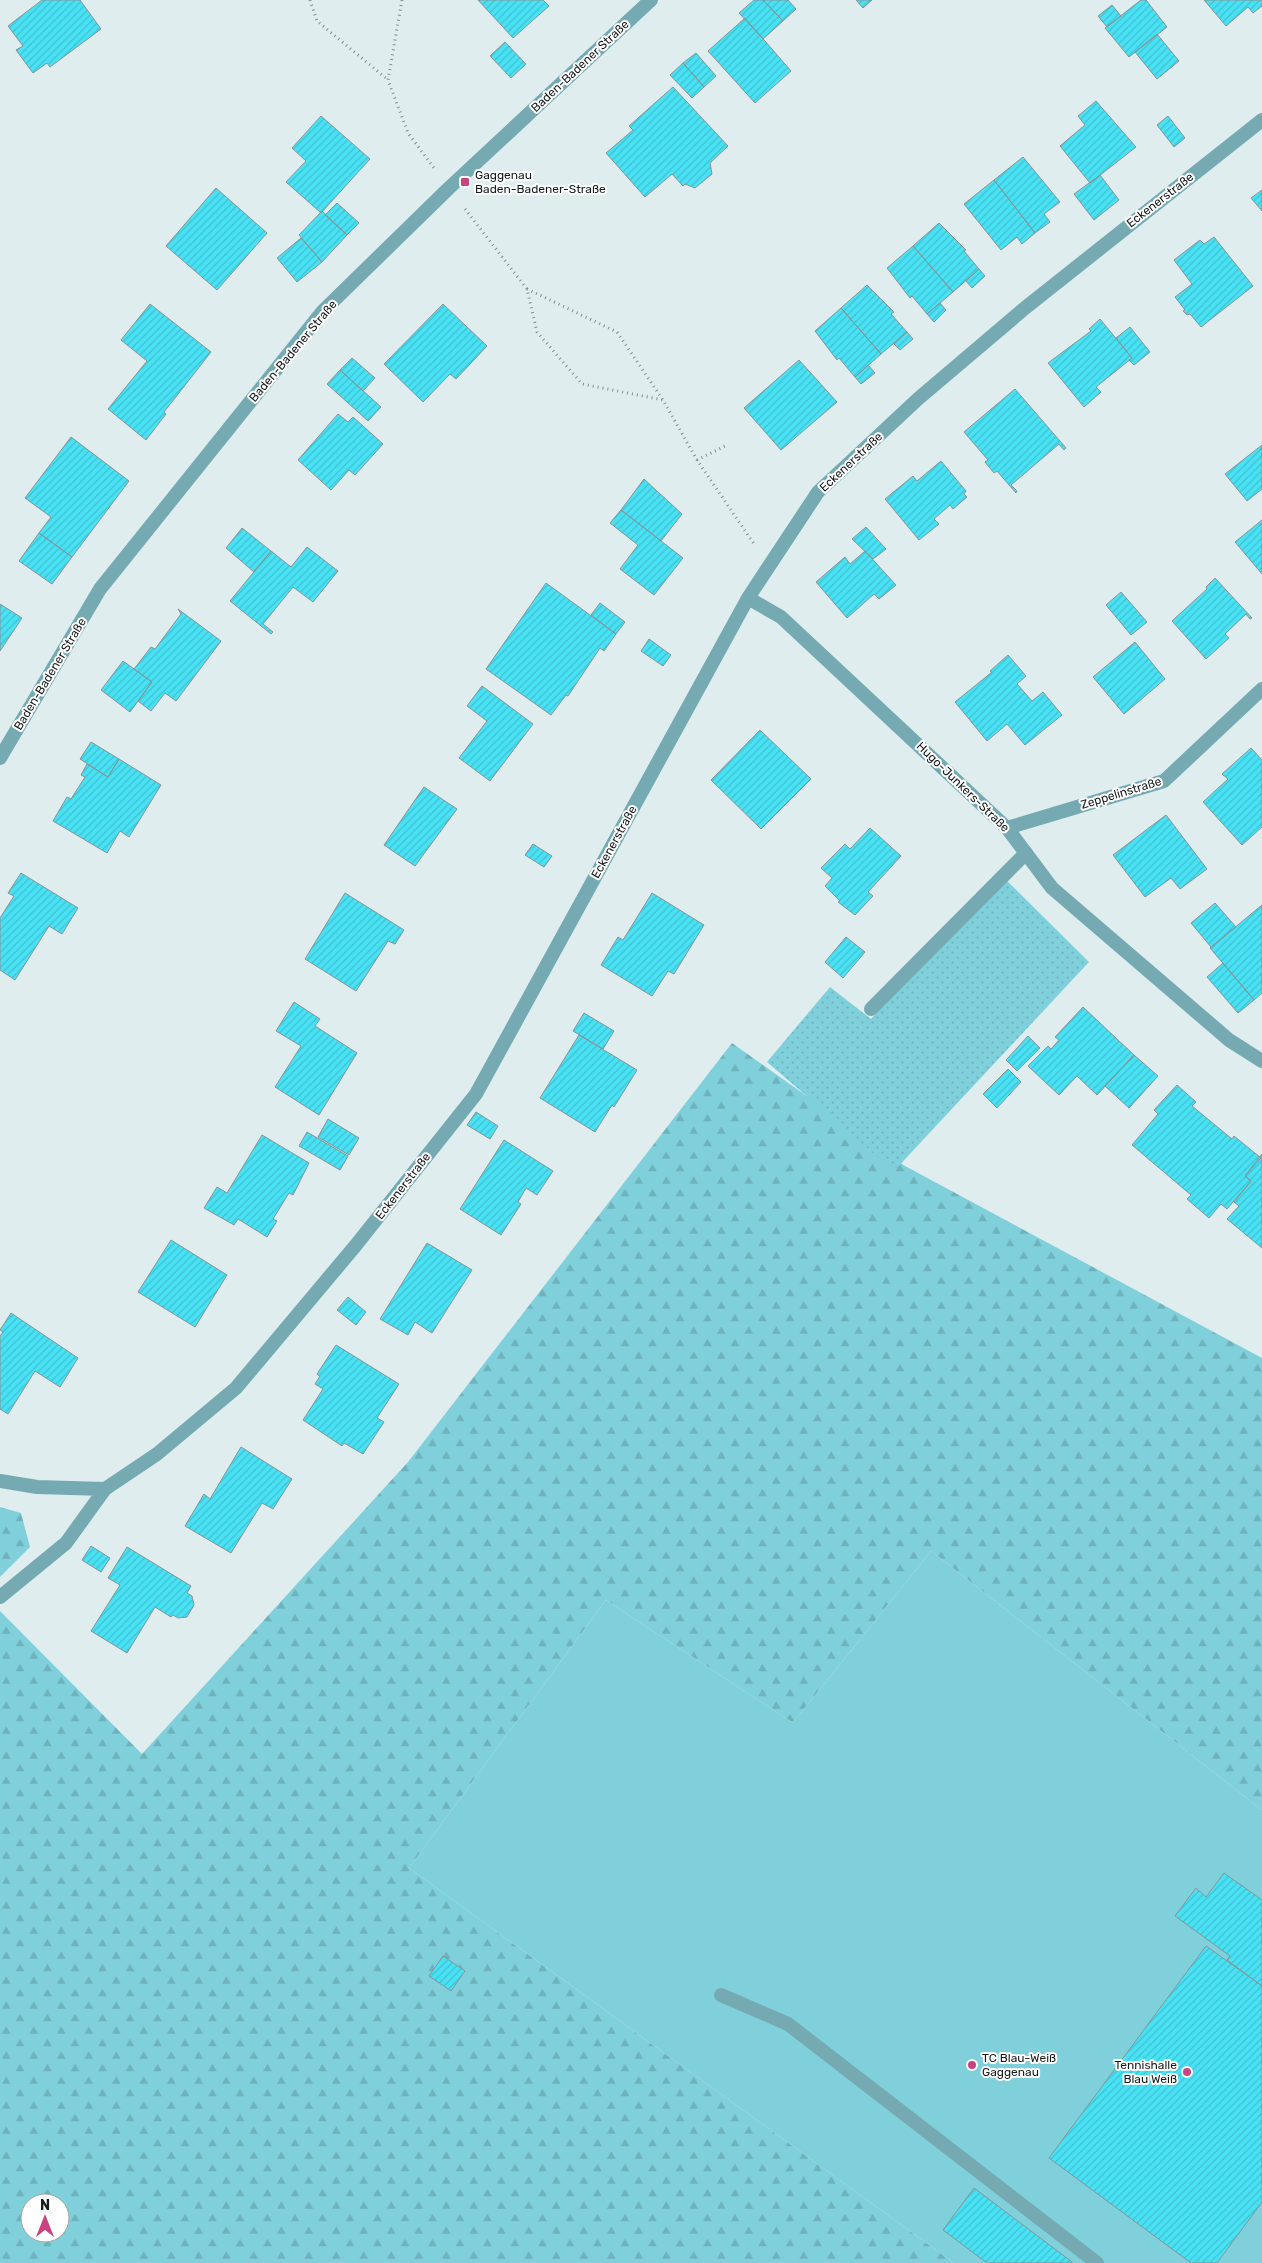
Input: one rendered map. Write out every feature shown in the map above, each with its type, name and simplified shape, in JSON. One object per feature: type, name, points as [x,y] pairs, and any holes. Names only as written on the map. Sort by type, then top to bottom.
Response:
[{"type":"street","name":"Baden-Badener Straße","points":[[0,758],[100,589],[323,311],[449,188],[651,0]]},
{"type":"street","name":"Eckenerstraße","points":[[0,1597],[66,1543],[105,1489],[157,1454],[236,1388],[356,1245],[476,1094],[748,598],[818,492],[918,398],[1025,308],[1262,120]]},
{"type":"street","name":"Hugo-Junkers-Straße","points":[[748,598],[781,616],[1007,828],[1052,888],[1229,1040],[1262,1061]]},
{"type":"street","name":"Zeppelinstraße","points":[[1007,828],[1164,781],[1262,689]]},
{"type":"street","points":[[871,1009],[1026,853]]},
{"type":"street","points":[[0,1480],[37,1487],[105,1489]]},
{"type":"street","points":[[721,1995],[788,2024],[1097,2263]]},
{"type":"path","points":[[310,0],[317,21],[388,80],[408,132],[527,289],[537,332],[582,384],[663,400]]},
{"type":"path","points":[[388,80],[402,0]]},
{"type":"path","points":[[527,289],[617,332],[663,400],[697,460],[752,543],[775,555]]},
{"type":"path","points":[[697,460],[727,445]]},
{"type":"green space","points":[[1001,875],[1089,962],[894,1171],[767,1062],[830,987],[871,1019]]},
{"type":"green space","points":[[732,1043],[905,1166],[1262,1358],[1262,1810],[931,1551],[793,1723],[606,1600],[409,1868],[954,2263],[0,2263],[0,1611],[142,1754],[408,1462]]},
{"type":"green space","points":[[0,1507],[21,1513],[30,1547],[0,1577]]},
{"type":"green space","name":"TC Blau-Weiß Gaggenau","points":[[931,1551],[1262,1810],[1262,2263],[954,2263],[409,1868],[606,1600],[793,1723]]},
{"type":"building","points":[[42,0],[80,0],[101,29],[50,67],[47,63],[33,73],[16,50],[23,46],[8,26]]},
{"type":"building","points":[[478,0],[543,0],[549,6],[513,38]]},
{"type":"building","points":[[754,0],[763,0],[783,21],[763,39],[739,13]]},
{"type":"building","points":[[763,0],[788,0],[796,9],[783,21]]},
{"type":"building","points":[[856,0],[872,0],[863,8]]},
{"type":"building","points":[[1141,0],[1146,0],[1167,27],[1129,57],[1105,28]]},
{"type":"building","points":[[1204,0],[1262,0],[1262,6],[1253,13],[1248,7],[1226,26]]},
{"type":"building","points":[[1112,5],[1121,16],[1107,27],[1098,16]]},
{"type":"building","points":[[745,18],[791,71],[755,103],[708,51]]},
{"type":"building","points":[[1157,34],[1179,61],[1157,79],[1135,52]]},
{"type":"building","points":[[505,42],[526,64],[511,78],[490,56]]},
{"type":"building","points":[[696,53],[716,76],[704,87],[683,63]]},
{"type":"building","points":[[683,63],[704,87],[692,98],[670,75]]},
{"type":"building","points":[[673,87],[728,146],[710,163],[712,174],[695,188],[685,184],[683,186],[672,174],[645,197],[606,153],[633,130],[629,126]]},
{"type":"building","points":[[1096,101],[1136,147],[1090,183],[1060,146],[1085,125],[1078,116]]},
{"type":"building","points":[[321,116],[370,159],[321,213],[286,182],[306,161],[292,148]]},
{"type":"building","points":[[1168,116],[1185,138],[1174,147],[1157,125]]},
{"type":"building","points":[[1023,157],[1060,202],[1044,214],[1050,222],[1035,233],[994,180]]},
{"type":"building","points":[[1100,175],[1119,200],[1094,220],[1074,194]]},
{"type":"building","points":[[994,180],[1035,233],[1022,244],[1017,237],[1001,250],[964,204]]},
{"type":"building","points":[[216,188],[267,233],[217,290],[166,246]]},
{"type":"building","points":[[1262,190],[1262,211],[1251,198]]},
{"type":"building","points":[[337,203],[359,223],[347,235],[325,215]]},
{"type":"building","points":[[322,211],[347,235],[322,262],[299,235]]},
{"type":"building","points":[[939,223],[966,250],[964,251],[979,269],[953,292],[913,246]]},
{"type":"building","points":[[1214,237],[1253,286],[1201,327],[1190,314],[1187,315],[1183,311],[1185,310],[1175,297],[1192,284],[1174,260],[1200,240],[1204,244]]},
{"type":"building","points":[[301,238],[322,262],[297,282],[277,258]]},
{"type":"building","points":[[913,246],[953,292],[927,314],[912,296],[910,298],[887,268]]},
{"type":"building","points":[[979,269],[985,276],[972,288],[966,281]]},
{"type":"building","points":[[867,285],[894,312],[891,314],[907,332],[881,354],[841,308]]},
{"type":"building","points":[[940,303],[946,310],[934,322],[927,314]]},
{"type":"building","points":[[150,304],[211,352],[164,412],[166,414],[146,440],[108,409],[147,361],[121,340]]},
{"type":"building","points":[[443,304],[487,346],[456,379],[450,374],[423,402],[384,364]]},
{"type":"building","points":[[841,308],[881,354],[855,377],[839,358],[837,360],[815,331]]},
{"type":"building","points":[[1100,319],[1132,358],[1096,387],[1101,392],[1084,407],[1048,363],[1091,331],[1089,329]]},
{"type":"building","points":[[1130,327],[1150,352],[1134,365],[1129,360],[1132,358],[1116,338]]},
{"type":"building","points":[[907,332],[913,339],[900,350],[894,344]]},
{"type":"building","points":[[352,358],[375,378],[363,391],[340,370]]},
{"type":"building","points":[[799,360],[837,402],[781,450],[744,408]]},
{"type":"building","points":[[868,365],[875,373],[861,384],[855,377]]},
{"type":"building","points":[[340,370],[381,407],[368,421],[327,384]]},
{"type":"building","points":[[1015,389],[1066,448],[1064,450],[1059,444],[1011,485],[1017,491],[1016,493],[997,471],[994,473],[985,462],[988,460],[964,432]]},
{"type":"building","points":[[338,414],[348,422],[353,417],[383,444],[355,475],[349,470],[331,490],[298,460]]},
{"type":"building","points":[[71,437],[129,481],[72,557],[39,533],[51,517],[25,498]]},
{"type":"building","points":[[1262,445],[1262,489],[1247,501],[1225,474]]},
{"type":"building","points":[[941,461],[966,491],[964,494],[967,497],[953,509],[950,505],[934,519],[939,524],[919,540],[885,499],[913,476],[917,481]]},
{"type":"building","points":[[644,479],[682,514],[661,541],[621,510]]},
{"type":"building","points":[[621,510],[683,558],[654,595],[620,569],[638,545],[610,523]]},
{"type":"building","points":[[1262,520],[1262,574],[1235,542]]},
{"type":"building","points":[[866,527],[886,549],[873,559],[852,539]]},
{"type":"building","points":[[242,528],[271,551],[254,572],[226,548]]},
{"type":"building","points":[[39,533],[72,557],[52,584],[19,561]]},
{"type":"building","points":[[307,547],[338,571],[313,602],[293,587],[263,624],[273,632],[271,634],[230,601],[271,551],[291,567]]},
{"type":"building","points":[[865,551],[896,585],[879,599],[874,594],[847,618],[816,582],[845,557],[850,564]]},
{"type":"building","points":[[1215,578],[1252,618],[1250,619],[1246,614],[1225,634],[1229,638],[1206,659],[1172,621],[1207,589],[1206,587]]},
{"type":"building","points":[[546,583],[616,634],[604,651],[600,648],[568,696],[566,695],[551,715],[486,669]]},
{"type":"building","points":[[1121,592],[1147,622],[1131,635],[1106,605]]},
{"type":"building","points":[[600,603],[625,622],[616,634],[591,615]]},
{"type":"building","points":[[0,604],[22,618],[0,651]]},
{"type":"building","points":[[178,609],[221,641],[176,701],[165,693],[151,711],[138,701],[152,682],[134,669],[151,647],[155,649],[181,614]]},
{"type":"building","points":[[649,639],[671,655],[663,666],[641,651]]},
{"type":"building","points":[[1135,642],[1165,679],[1124,714],[1093,677]]},
{"type":"building","points":[[1008,655],[1026,676],[1017,684],[1032,701],[1043,692],[1062,715],[1025,745],[1007,724],[987,741],[955,702],[992,672],[990,671]]},
{"type":"building","points":[[123,661],[152,682],[130,712],[101,690]]},
{"type":"building","points":[[482,686],[533,724],[490,781],[459,758],[487,721],[467,706]]},
{"type":"building","points":[[760,730],[811,779],[761,829],[711,780]]},
{"type":"building","points":[[91,742],[119,759],[108,777],[80,759]]},
{"type":"building","points":[[1251,748],[1262,760],[1262,827],[1242,845],[1203,802],[1228,779],[1222,774]]},
{"type":"building","points":[[119,759],[161,785],[129,837],[120,831],[107,853],[53,821],[67,797],[71,799],[85,777],[81,775],[87,764],[108,777]]},
{"type":"building","points":[[424,787],[457,809],[415,866],[384,845]]},
{"type":"building","points":[[1166,815],[1207,869],[1180,889],[1171,878],[1145,897],[1113,855]]},
{"type":"building","points":[[870,828],[901,856],[868,892],[873,896],[855,915],[838,902],[840,901],[825,886],[832,878],[821,868],[845,844],[850,849]]},
{"type":"building","points":[[533,844],[552,856],[544,867],[525,855]]},
{"type":"building","points":[[21,873],[78,908],[62,934],[49,926],[15,980],[0,970],[0,918],[14,896],[8,893]]},
{"type":"building","points":[[345,893],[404,930],[395,944],[388,941],[356,991],[305,959]]},
{"type":"building","points":[[652,893],[704,925],[674,974],[668,971],[652,996],[601,965],[618,937],[623,940]]},
{"type":"building","points":[[1215,903],[1236,927],[1211,947],[1191,923]]},
{"type":"building","points":[[1262,905],[1262,993],[1254,1000],[1210,948]]},
{"type":"building","points":[[846,937],[865,952],[843,978],[825,962]]},
{"type":"building","points":[[1223,963],[1254,1000],[1238,1013],[1207,977]]},
{"type":"building","points":[[294,1002],[320,1019],[315,1026],[357,1053],[319,1115],[275,1087],[301,1046],[276,1031]]},
{"type":"building","points":[[1083,1007],[1134,1055],[1097,1095],[1077,1076],[1059,1095],[1028,1066],[1048,1046],[1051,1049],[1059,1040],[1055,1037]]},
{"type":"building","points":[[584,1013],[614,1031],[603,1049],[573,1031]]},
{"type":"building","points":[[579,1035],[637,1070],[614,1107],[612,1105],[595,1132],[540,1098]]},
{"type":"building","points":[[1028,1036],[1040,1048],[1017,1071],[1006,1060]]},
{"type":"building","points":[[1134,1055],[1158,1076],[1129,1108],[1105,1086]]},
{"type":"building","points":[[1008,1069],[1021,1082],[997,1108],[983,1094]]},
{"type":"building","points":[[1177,1085],[1196,1102],[1192,1106],[1232,1139],[1234,1136],[1261,1158],[1245,1176],[1251,1181],[1227,1209],[1221,1204],[1209,1218],[1187,1199],[1191,1195],[1132,1145],[1158,1114],[1154,1110]]},
{"type":"building","points":[[476,1112],[498,1126],[490,1139],[467,1125]]},
{"type":"building","points":[[328,1119],[359,1138],[349,1155],[318,1137]]},
{"type":"building","points":[[307,1132],[348,1156],[340,1170],[299,1146]]},
{"type":"building","points":[[262,1135],[309,1163],[293,1195],[289,1193],[273,1219],[277,1221],[267,1237],[238,1219],[234,1225],[204,1208],[217,1187],[227,1193]]},
{"type":"building","points":[[504,1140],[553,1171],[537,1195],[526,1188],[518,1202],[521,1204],[501,1235],[460,1209]]},
{"type":"building","points":[[1262,1154],[1262,1248],[1227,1219],[1239,1206],[1234,1202],[1251,1181],[1245,1176]]},
{"type":"building","points":[[171,1240],[227,1275],[195,1327],[138,1292]]},
{"type":"building","points":[[427,1243],[472,1270],[432,1333],[415,1322],[408,1335],[380,1319]]},
{"type":"building","points":[[348,1297],[366,1312],[356,1325],[337,1310]]},
{"type":"building","points":[[11,1313],[78,1358],[60,1387],[35,1371],[8,1414],[0,1409],[0,1336],[3,1332],[0,1330]]},
{"type":"building","points":[[336,1345],[399,1384],[377,1418],[384,1422],[363,1454],[344,1443],[342,1446],[303,1420],[323,1389],[315,1384],[320,1376],[317,1374]]},
{"type":"building","points":[[241,1447],[292,1479],[273,1509],[262,1503],[231,1553],[185,1526],[204,1494],[210,1499]]},
{"type":"building","points":[[91,1546],[110,1558],[101,1572],[82,1560]]},
{"type":"building","points":[[127,1547],[191,1586],[187,1593],[192,1596],[194,1605],[187,1617],[178,1618],[173,1615],[171,1617],[155,1607],[127,1653],[91,1631],[120,1585],[108,1578]]},
{"type":"building","points":[[1224,1873],[1262,1900],[1262,1986],[1227,1960],[1230,1956],[1175,1916],[1196,1888],[1206,1897]]},
{"type":"building","name":"Tennishalle Blau Weiß","points":[[1206,1946],[1262,1986],[1262,2202],[1217,2263],[1191,2263],[1049,2158]]},
{"type":"building","points":[[443,1956],[465,1971],[451,1991],[429,1976]]},
{"type":"building","points":[[974,2188],[1072,2263],[987,2263],[943,2230]]},
{"type":"place","name":"Gaggenau Baden-Badener-Straße","points":[[465,182]]},
{"type":"place","name":"TC Blau-Weiß Gaggenau","points":[[972,2065]]},
{"type":"place","name":"Tennishalle Blau Weiß","points":[[1187,2072]]}]
